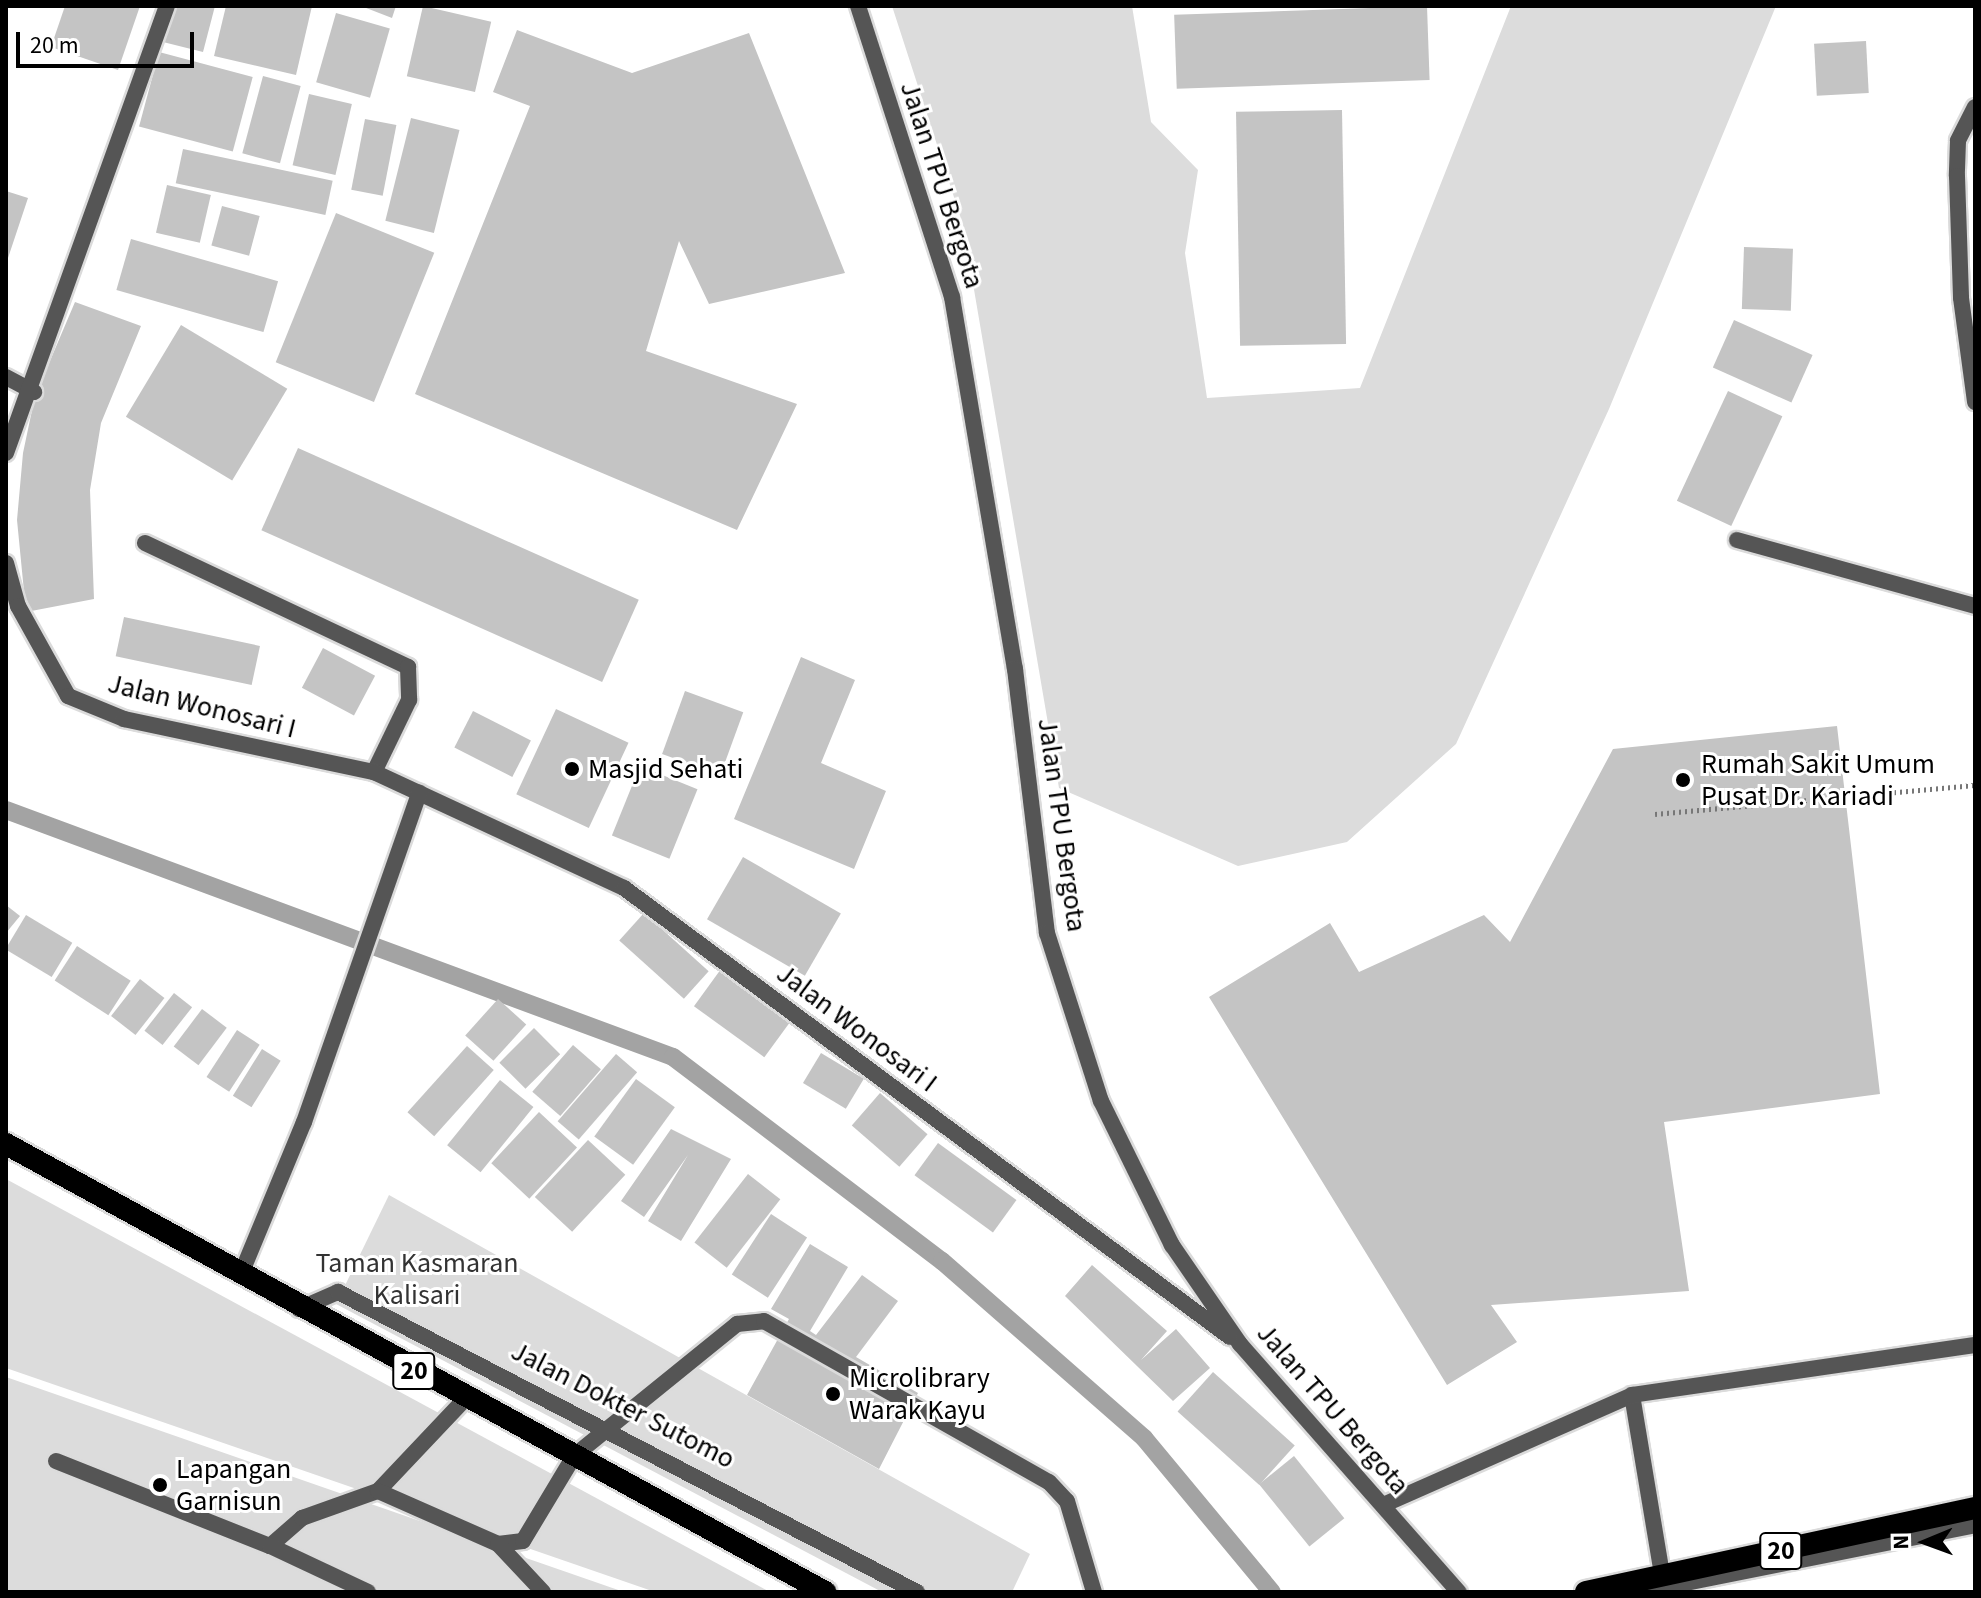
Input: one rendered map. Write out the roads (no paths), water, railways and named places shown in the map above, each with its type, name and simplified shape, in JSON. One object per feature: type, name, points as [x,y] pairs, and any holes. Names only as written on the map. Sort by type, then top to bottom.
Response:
[{"type":"highway","name":"20","points":[[6,1144],[299,1309],[825,1592]]},
{"type":"highway","name":"20","points":[[1586,1592],[1662,1575],[1708,1580],[1975,1508]]},
{"type":"street","points":[[6,453],[34,392],[167,6]]},
{"type":"street","name":"Jalan TPU Bergota","points":[[858,6],[952,297],[1015,669],[1047,933],[1101,1101],[1172,1245],[1240,1344],[1459,1592]]},
{"type":"street","points":[[1975,107],[1958,141],[1957,176],[1961,298],[1975,402]]},
{"type":"street","points":[[6,377],[34,392]]},
{"type":"street","points":[[1737,540],[1975,606]]},
{"type":"street","points":[[145,543],[408,667],[409,700],[374,772]]},
{"type":"street","name":"Jalan Wonosari I","points":[[6,563],[18,606],[68,696],[124,719],[374,772],[624,888],[1240,1344]]},
{"type":"street","points":[[241,1274],[304,1122],[419,793]]},
{"type":"street","name":"Jalan Dokter Sutomo","points":[[299,1309],[338,1292],[917,1592]]},
{"type":"street","points":[[498,1544],[523,1541],[574,1456],[604,1430],[737,1324],[764,1321],[1049,1482],[1067,1501],[1094,1592]]},
{"type":"street","points":[[1383,1505],[1632,1395],[1975,1345]]},
{"type":"street","points":[[1632,1395],[1662,1575]]},
{"type":"street","points":[[270,1546],[302,1518],[378,1491],[465,1399]]},
{"type":"street","points":[[56,1461],[270,1546],[368,1592]]},
{"type":"street","points":[[378,1491],[498,1544],[543,1592]]},
{"type":"street","points":[[1641,1592],[1975,1525]]},
{"type":"waterway","points":[[6,810],[673,1057],[942,1261],[1144,1438],[1272,1592]]},
{"type":"place","name":"Masjid Sehati","points":[[572,769]]},
{"type":"place","name":"Rumah Sakit Umum Pusat Dr. Kariadi","points":[[1683,780]]},
{"type":"place","name":"Microlibrary Warak Kayu","points":[[833,1394]]},
{"type":"place","name":"Lapangan Garnisun","points":[[160,1485]]},
{"type":"park label","name":"Taman Kasmaran Kalisari","points":[[417,1279]]}]
